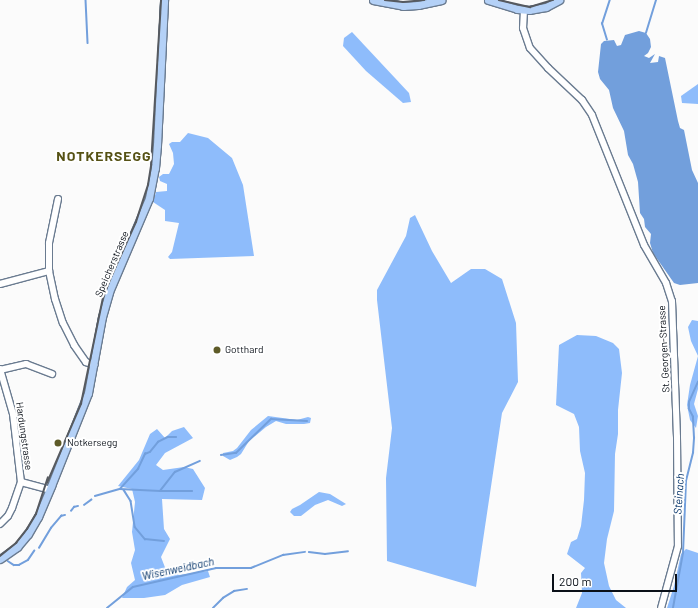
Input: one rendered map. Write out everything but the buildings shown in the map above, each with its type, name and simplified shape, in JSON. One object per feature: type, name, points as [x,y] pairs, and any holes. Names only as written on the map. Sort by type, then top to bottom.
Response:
[{"type":"main road","name":"Speicherstrasse","points":[[0,559],[17,547],[28,534],[38,517],[50,490],[83,408],[94,365],[102,317],[109,292],[140,223],[152,185],[157,144],[164,0]]},
{"type":"main road","points":[[373,0],[403,6],[441,0]]},
{"type":"main road","points":[[488,0],[524,10],[541,9],[559,0]]},
{"type":"street","name":"St. Georgen-Strasse","points":[[524,10],[523,28],[530,48],[548,68],[582,100],[592,115],[640,234],[667,285],[672,301],[674,331],[678,546],[661,608]]},
{"type":"street","points":[[58,199],[49,242],[49,271],[63,323],[83,357],[88,363],[94,365]]},
{"type":"street","points":[[0,284],[49,271]]},
{"type":"street","name":"Hardungstrasse","points":[[0,524],[8,516],[12,508],[21,482],[13,414],[0,370],[26,364],[52,374]]},
{"type":"street","name":"Hardungstrasse","points":[[21,482],[50,490]]},
{"type":"shaded area","points":[[639,31],[646,33],[650,39],[651,47],[648,53],[644,56],[649,58],[655,54],[650,63],[658,62],[659,56],[665,58],[678,121],[680,128],[684,130],[692,170],[698,183],[698,283],[680,285],[674,283],[653,253],[650,243],[651,234],[645,227],[644,219],[640,213],[638,182],[633,164],[628,155],[624,131],[613,108],[609,90],[600,79],[598,72],[601,44],[604,41],[614,40],[617,46],[621,45],[625,35]]},
{"type":"shaded area","points":[[352,32],[409,93],[411,102],[403,103],[366,71],[343,46],[344,38]]},
{"type":"shaded area","points":[[698,84],[698,104],[682,103],[681,96]]},
{"type":"shaded area","points":[[188,133],[208,138],[232,158],[243,185],[254,256],[170,259],[168,257],[172,252],[179,223],[165,221],[165,210],[153,202],[156,192],[167,191],[167,184],[160,181],[159,177],[163,174],[169,174],[174,164],[173,153],[169,144],[172,142],[180,142]]},
{"type":"shaded area","points":[[415,215],[432,251],[451,283],[471,269],[485,269],[502,279],[516,323],[518,382],[502,413],[476,587],[387,561],[386,478],[392,428],[377,290],[406,236],[410,218]]},
{"type":"shaded area","points":[[692,320],[698,321],[698,356],[691,341],[688,327]]},
{"type":"shaded area","points":[[577,335],[596,336],[613,343],[619,349],[622,373],[618,410],[618,434],[615,454],[614,511],[607,539],[604,563],[609,586],[616,600],[626,608],[576,608],[582,593],[581,573],[585,568],[567,554],[571,542],[577,539],[581,526],[585,473],[580,451],[579,427],[574,414],[556,405],[559,345]]},
{"type":"shaded area","points":[[698,356],[698,389],[694,404],[698,416],[696,428],[690,420],[687,405],[690,385]]},
{"type":"shaded area","points":[[268,416],[297,420],[308,417],[311,418],[310,423],[304,424],[286,424],[276,421],[249,441],[241,454],[237,457],[230,460],[223,456],[223,453],[233,451],[237,448],[251,430]]},
{"type":"shaded area","points":[[184,427],[193,438],[165,453],[156,465],[163,470],[184,467],[193,469],[205,488],[202,500],[162,499],[164,529],[170,539],[161,557],[166,570],[179,575],[208,571],[210,577],[182,585],[165,595],[144,598],[122,598],[127,587],[135,580],[131,563],[135,550],[132,532],[135,502],[132,489],[118,486],[139,460],[150,434],[157,429],[165,438],[172,431]]},
{"type":"shaded area","points":[[319,492],[330,494],[346,504],[342,506],[328,500],[315,505],[301,516],[294,516],[290,512],[292,509]]},
{"type":"shaded area","points":[[686,549],[698,553],[698,608],[667,608],[674,586],[681,554]]},
{"type":"waterway","points":[[86,0],[88,43]]},
{"type":"waterway","points":[[607,40],[602,24],[610,0]]},
{"type":"waterway","name":"Steinach","points":[[646,33],[656,0]]},
{"type":"waterway","name":"Steinach","points":[[673,608],[683,553],[686,481],[693,453],[693,417],[689,409],[689,402],[698,382]]},
{"type":"waterway","points":[[221,455],[236,453],[271,419],[307,421]]},
{"type":"waterway","points":[[95,496],[120,489],[138,469],[145,454],[150,452],[158,442],[168,437],[176,437]]},
{"type":"waterway","points":[[120,489],[160,491],[175,472],[200,461]]},
{"type":"waterway","points":[[124,490],[131,501],[135,527],[145,539],[164,541]]},
{"type":"waterway","points":[[160,491],[192,491]]},
{"type":"waterway","points":[[84,505],[91,500]]},
{"type":"waterway","points":[[71,511],[74,507],[78,506]]},
{"type":"waterway","points":[[39,548],[51,528],[61,516],[65,515]]},
{"type":"waterway","points":[[8,561],[14,565],[19,565],[28,560],[34,551]]},
{"type":"waterway","name":"Wisenweidbach","points":[[309,552],[325,554],[348,551]]},
{"type":"waterway","name":"Wisenweidbach","points":[[107,608],[133,587],[216,568],[251,568],[283,555],[305,552]]},
{"type":"waterway","points":[[213,608],[223,598],[234,591],[247,589]]},
{"type":"railway","points":[[47,483],[81,404],[103,298],[136,222],[148,185],[151,165],[161,0]]},
{"type":"railway","points":[[385,0],[403,2],[424,0]]},
{"type":"railway","points":[[499,0],[530,7],[553,0]]},
{"type":"railway","points":[[0,556],[16,543],[27,529],[36,514],[48,478]]},
{"type":"place","name":"Gotthard","points":[[217,350]]},
{"type":"place","name":"Notkersegg","points":[[58,443]]},
{"type":"district","name":"NOTKERSEGG","points":[[104,156]]}]
